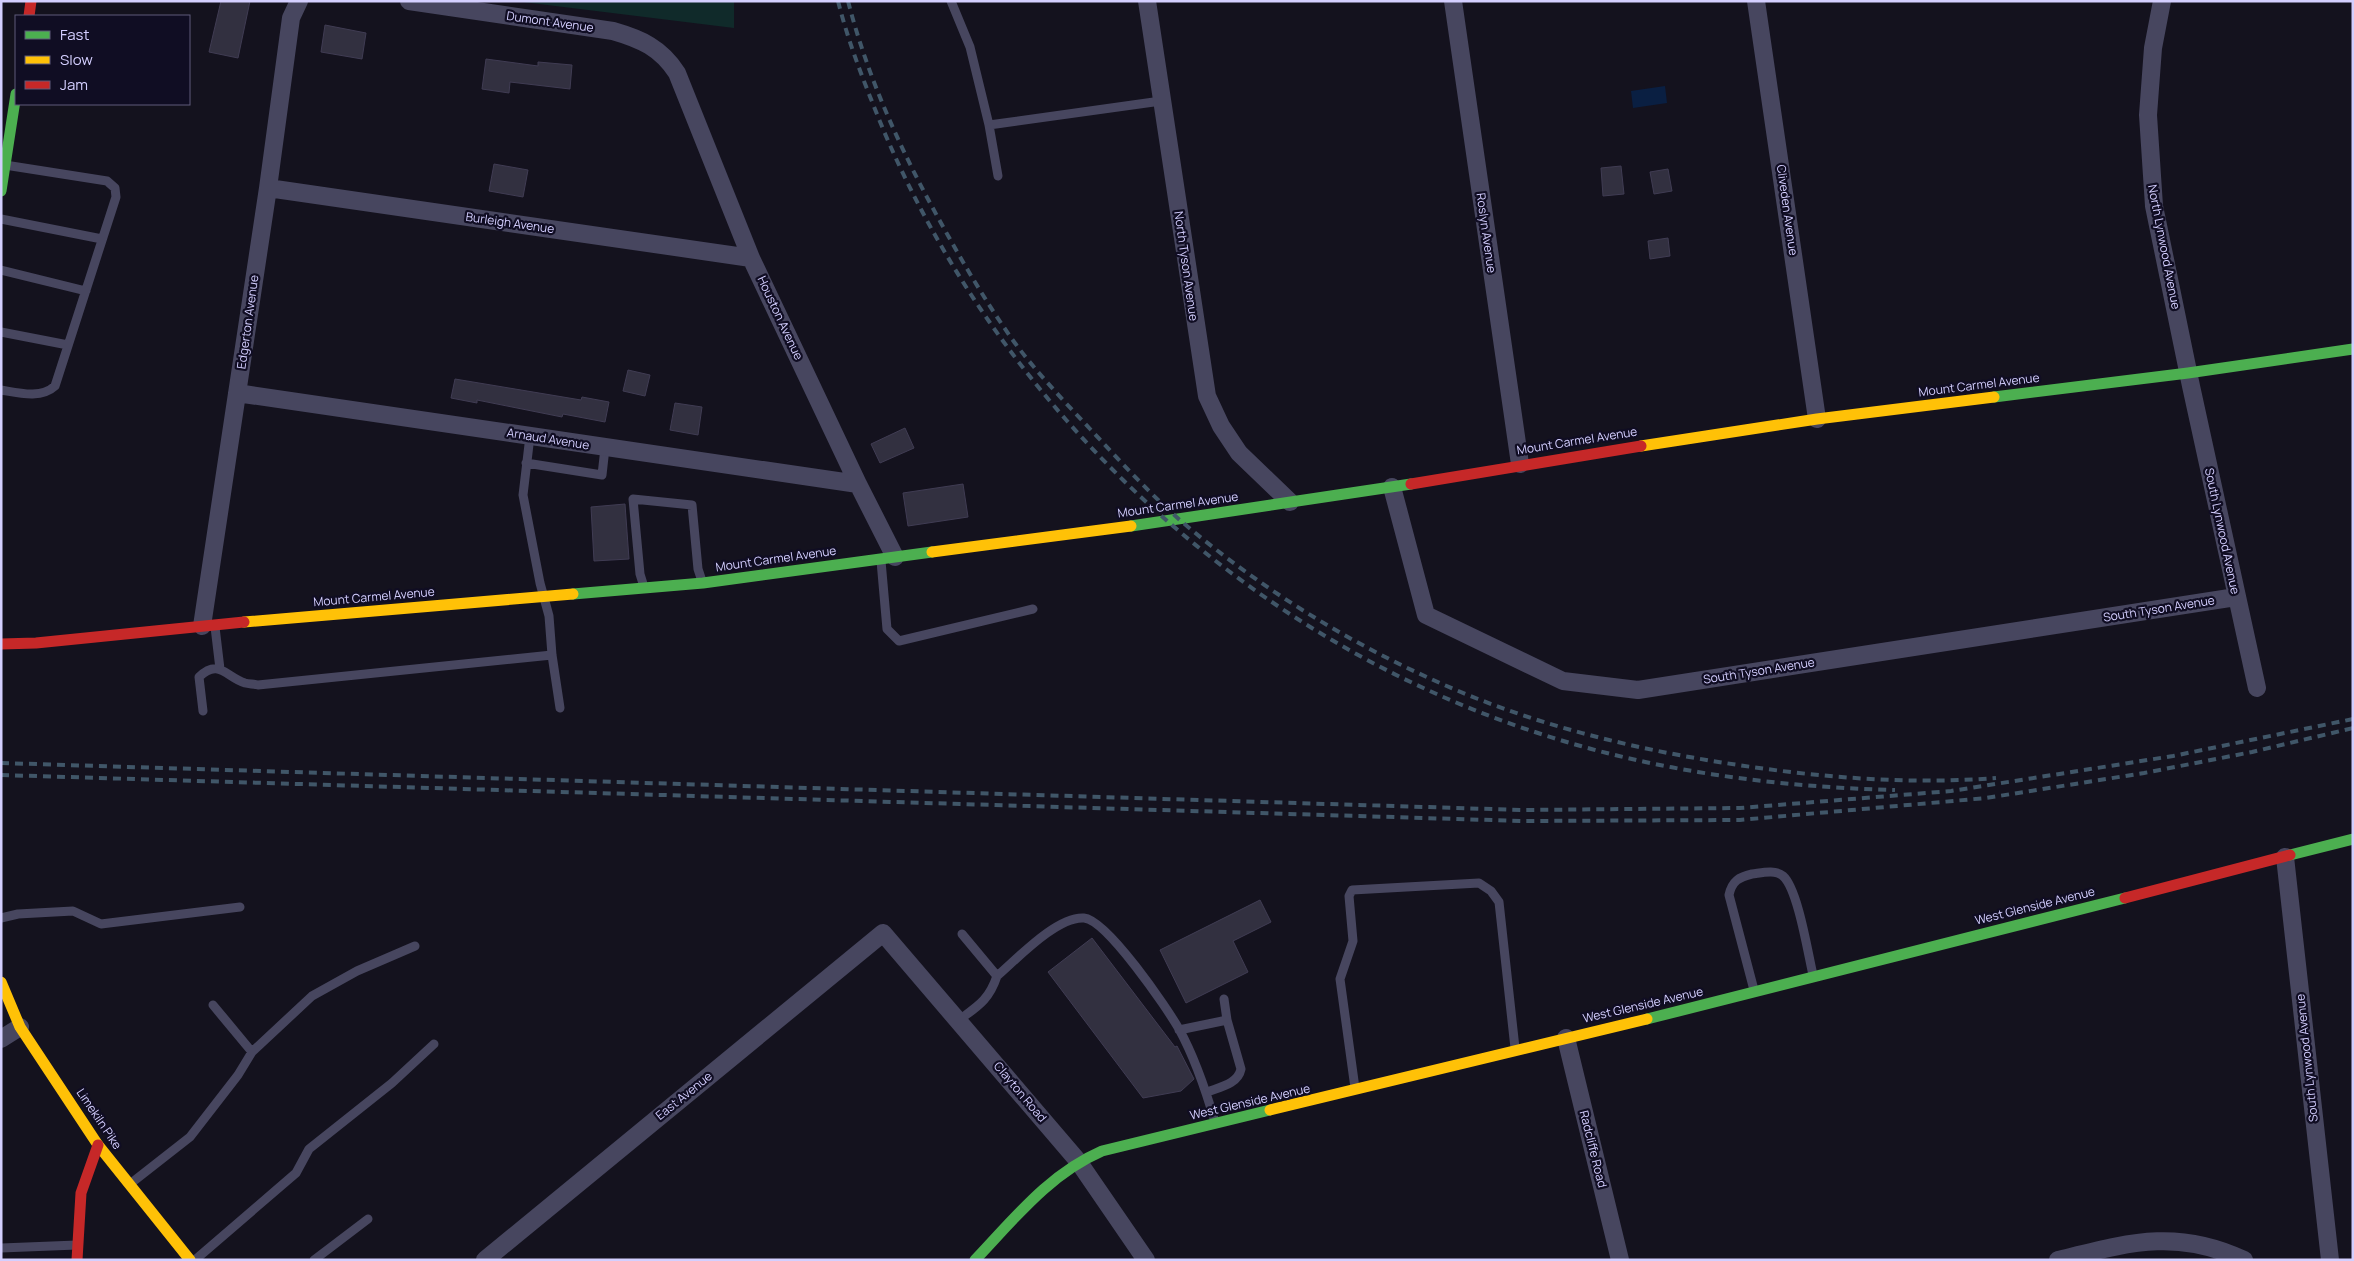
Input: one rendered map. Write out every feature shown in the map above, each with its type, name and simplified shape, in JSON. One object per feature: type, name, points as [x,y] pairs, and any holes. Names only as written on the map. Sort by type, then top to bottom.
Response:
[{"type":"street","points":[[28,15],[31,1]]},
{"type":"street","name":"Edgerton Avenue","points":[[208,625],[237,393],[291,18],[299,1]]},
{"type":"street","name":"Dumont Avenue","points":[[409,1],[613,31],[635,37],[667,57],[677,73]]},
{"type":"street","name":"North Tyson Avenue","points":[[1147,1],[1206,396],[1221,426],[1240,453],[1290,502]]},
{"type":"street","name":"Roslyn Avenue","points":[[1453,1],[1520,464]]},
{"type":"street","name":"Cliveden Avenue","points":[[1756,1],[1816,418]]},
{"type":"street","name":"North Lynwood Avenue","points":[[2162,1],[2153,48],[2149,93],[2150,171],[2154,206],[2188,373]]},
{"type":"street","name":"Houston Avenue","points":[[677,73],[751,258],[858,484],[888,557]]},
{"type":"street","points":[[1,191],[5,165],[7,113],[15,96]]},
{"type":"street","name":"Burleigh Avenue","points":[[268,188],[751,258]]},
{"type":"street","name":"Mount Carmel Avenue","points":[[1,644],[36,643],[208,625],[703,583],[1392,487],[1520,464],[1816,418],[2188,373],[2353,350]]},
{"type":"street","name":"South Lynwood Avenue","points":[[2188,373],[2236,597],[2258,688]]},
{"type":"street","name":"Arnaud Avenue","points":[[237,393],[858,484]]},
{"type":"street","name":"South Tyson Avenue","points":[[1392,487],[1426,615],[1562,680],[1572,682],[1638,690],[2236,597]]},
{"type":"street","name":"West Glenside Avenue","points":[[975,1260],[1056,1178],[1078,1161],[1102,1150],[1355,1091],[1754,993],[2353,839]]},
{"type":"street","name":"South Lynwood Avenue","points":[[2285,857],[2330,1260]]},
{"type":"street","name":"Clayton Road","points":[[883,933],[1078,1161],[1146,1260]]},
{"type":"street","name":"East Avenue","points":[[484,1260],[883,933]]},
{"type":"street","name":"Limekiln Pike","points":[[1,982],[20,1027],[98,1145],[190,1260]]},
{"type":"street","points":[[1,1039],[20,1027]]},
{"type":"street","name":"Radcliffe Road","points":[[1566,1038],[1620,1260]]},
{"type":"street","points":[[77,1260],[81,1193],[98,1145]]},
{"type":"street","points":[[2058,1260],[2126,1244],[2159,1240],[2188,1242],[2216,1247],[2244,1260]]},
{"type":"lane","points":[[951,1],[970,47],[989,125],[998,176]]},
{"type":"lane","points":[[989,125],[1161,101]]},
{"type":"lane","points":[[1,390],[34,394],[48,392],[55,386],[116,198],[115,188],[107,181],[5,165]]},
{"type":"lane","points":[[1,219],[102,239]]},
{"type":"lane","points":[[1,270],[86,291]]},
{"type":"lane","points":[[1,332],[68,345]]},
{"type":"lane","points":[[530,436],[523,495],[549,616],[552,655],[560,708]]},
{"type":"lane","points":[[526,463],[602,475],[605,448]]},
{"type":"lane","points":[[644,587],[640,574],[633,499],[692,505],[698,568],[703,583]]},
{"type":"lane","points":[[888,557],[887,629],[899,641],[1033,608]]},
{"type":"lane","points":[[208,625],[220,669]]},
{"type":"lane","points":[[203,710],[199,678],[207,670],[220,669],[245,683],[258,685],[552,655]]},
{"type":"lane","points":[[1754,993],[1729,895],[1731,886],[1737,879],[1748,875],[1772,872],[1783,876],[1795,901],[1801,920],[1814,978]]},
{"type":"lane","points":[[1355,1091],[1340,979],[1353,941],[1349,896],[1352,890],[1480,884],[1491,891],[1499,902],[1516,1051]]},
{"type":"lane","points":[[1,918],[73,911],[101,924],[240,907]]},
{"type":"lane","points":[[958,1020],[985,1001],[993,989],[997,976],[1052,930],[1069,920],[1086,918],[1106,930],[1120,945],[1179,1030],[1207,1092],[1215,1124]]},
{"type":"lane","points":[[962,934],[997,976]]},
{"type":"lane","points":[[130,1184],[190,1137],[238,1075],[252,1052],[312,996],[357,971],[415,946]]},
{"type":"lane","points":[[1207,1092],[1231,1083],[1240,1074],[1241,1069],[1224,999]]},
{"type":"lane","points":[[213,1005],[252,1052]]},
{"type":"lane","points":[[1179,1030],[1228,1020]]},
{"type":"lane","points":[[196,1260],[296,1173],[309,1149],[392,1083],[434,1044]]},
{"type":"lane","points":[[314,1260],[368,1219]]},
{"type":"lane","points":[[1,1248],[78,1245]]},
{"type":"green space","points":[[518,1],[734,1],[734,28],[523,2]]},
{"type":"water","points":[[1665,86],[1667,103],[1633,108],[1631,91]]},
{"type":"building","points":[[221,1],[250,1],[238,58],[209,52]]},
{"type":"building","points":[[325,25],[366,33],[362,59],[321,52]]},
{"type":"building","points":[[486,59],[538,66],[538,62],[572,65],[570,89],[510,82],[509,93],[482,89]]},
{"type":"building","points":[[494,164],[528,170],[523,197],[489,191]]},
{"type":"building","points":[[1621,166],[1624,194],[1603,196],[1601,168]]},
{"type":"building","points":[[1668,169],[1672,191],[1654,194],[1650,172]]},
{"type":"building","points":[[1668,238],[1670,256],[1650,259],[1648,241]]},
{"type":"building","points":[[628,370],[650,375],[645,396],[623,391]]},
{"type":"building","points":[[455,379],[581,400],[582,397],[609,402],[605,422],[563,414],[562,417],[477,400],[477,403],[451,398]]},
{"type":"building","points":[[675,403],[702,407],[698,435],[670,430]]},
{"type":"building","points":[[905,428],[914,448],[880,463],[871,444]]},
{"type":"building","points":[[963,484],[968,517],[908,526],[903,493]]},
{"type":"building","points":[[625,504],[629,559],[594,561],[591,507]]},
{"type":"building","points":[[1260,900],[1271,922],[1233,941],[1248,972],[1186,1003],[1160,950]]},
{"type":"building","points":[[1092,938],[1175,1047],[1177,1046],[1194,1079],[1181,1091],[1143,1098],[1048,972]]},
{"type":"railway","points":[[838,1],[864,82],[883,129],[933,232],[994,329],[1065,419],[1145,501],[1233,574],[1329,638],[1431,691],[1538,733],[1625,758],[1715,775],[1805,785],[1895,790]]},
{"type":"railway","points":[[848,1],[865,59],[887,115],[913,170],[966,268],[1012,339],[1060,397],[1124,465],[1181,521],[1249,574],[1285,599],[1360,644],[1438,682],[1508,710],[1600,738],[1694,758],[1826,776],[1929,781],[1996,778]]},
{"type":"railway","points":[[1,763],[1522,810],[1740,808],[1951,791],[2173,756],[2353,719]]},
{"type":"railway","points":[[1,775],[1523,821],[1740,820],[1986,798],[2144,773],[2252,752],[2353,728]]},
{"type":"traffic: fast","points":[[1,191],[15,100]]},
{"type":"traffic: fast","points":[[1994,397],[2188,373],[2353,349]]},
{"type":"traffic: fast","points":[[1131,526],[1411,484]]},
{"type":"traffic: fast","points":[[573,594],[703,583],[932,552]]},
{"type":"traffic: fast","points":[[2290,855],[2353,839]]},
{"type":"traffic: fast","points":[[1647,1019],[2125,898]]},
{"type":"traffic: fast","points":[[975,1260],[1018,1214],[1049,1185],[1065,1172],[1102,1151],[1270,1110]]},
{"type":"traffic: slow","points":[[1641,446],[1817,419],[1994,397]]},
{"type":"traffic: slow","points":[[932,552],[1131,526]]},
{"type":"traffic: slow","points":[[244,622],[573,594]]},
{"type":"traffic: slow","points":[[1,982],[20,1027],[98,1145],[190,1260]]},
{"type":"traffic: slow","points":[[1270,1110],[1647,1019]]},
{"type":"traffic: jam","points":[[29,15],[31,1]]},
{"type":"traffic: jam","points":[[1411,484],[1641,446]]},
{"type":"traffic: jam","points":[[1,644],[36,643],[244,622]]},
{"type":"traffic: jam","points":[[2125,898],[2290,855]]},
{"type":"traffic: jam","points":[[77,1260],[81,1193],[98,1145]]}]
